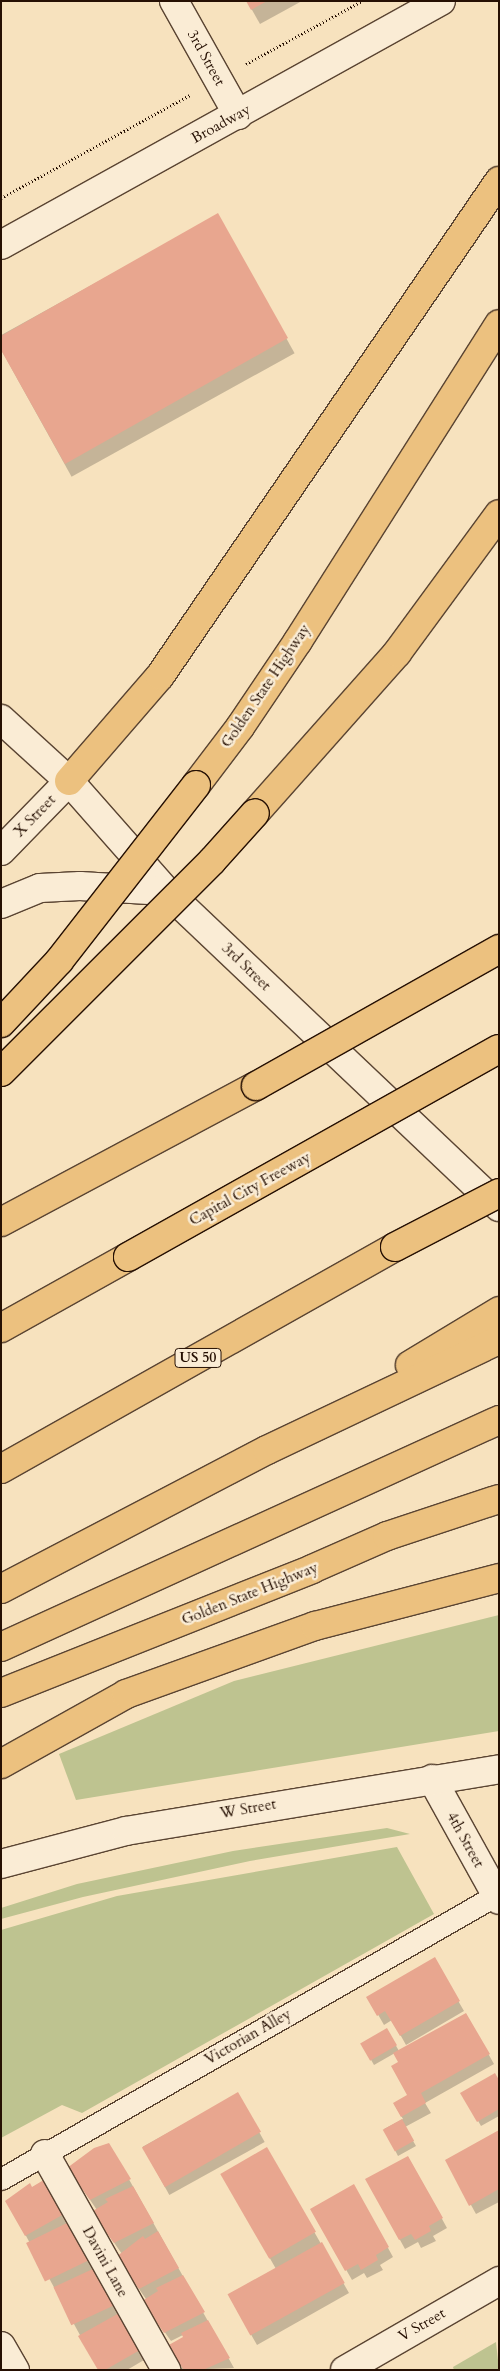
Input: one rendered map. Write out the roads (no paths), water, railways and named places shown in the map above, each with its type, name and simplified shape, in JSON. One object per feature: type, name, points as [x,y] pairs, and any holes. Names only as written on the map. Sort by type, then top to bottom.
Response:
[{"type":"highway","points":[[69,781],[160,676],[499,181]]},
{"type":"highway","name":"Golden State Highway","points":[[1,1023],[59,961],[240,727],[298,641],[499,324]]},
{"type":"highway","points":[[1,1072],[212,860],[262,806],[397,653],[499,514]]},
{"type":"highway","points":[[1,1222],[256,1086],[499,949]]},
{"type":"highway","name":"Capital City Freeway","points":[[1,1328],[499,1049]]},
{"type":"highway","name":"US 50","points":[[1,1469],[386,1252],[499,1193]]},
{"type":"highway","points":[[267,1450],[499,1312]]},
{"type":"highway","points":[[1,1589],[267,1450],[499,1340]]},
{"type":"highway","points":[[1,1647],[499,1420]]},
{"type":"highway","name":"Golden State Highway","points":[[1,1693],[312,1569],[387,1536],[499,1499]]},
{"type":"highway","points":[[1,1764],[126,1694],[315,1626],[498,1578]]},
{"type":"street","name":"3rd Street","points":[[174,1],[238,114]]},
{"type":"street","name":"Broadway","points":[[1,245],[441,1]]},
{"type":"street","name":"3rd Street","points":[[1,719],[69,781],[166,891],[499,1207]]},
{"type":"street","name":"X Street","points":[[1,851],[69,781]]},
{"type":"street","points":[[1,904],[40,888],[80,886],[166,891]]},
{"type":"street","name":"W Street","points":[[1,1864],[126,1831],[432,1779],[499,1770]]},
{"type":"street","name":"4th Street","points":[[432,1779],[497,1898]]},
{"type":"street","name":"Davini Lane","points":[[45,2154],[166,2370]]},
{"type":"street","name":"V Street","points":[[345,2370],[499,2281]]},
{"type":"street","points":[[1,2346],[15,2370]]},
{"type":"lane","name":"Victorian Alley","points":[[1,2179],[497,1898]]}]
